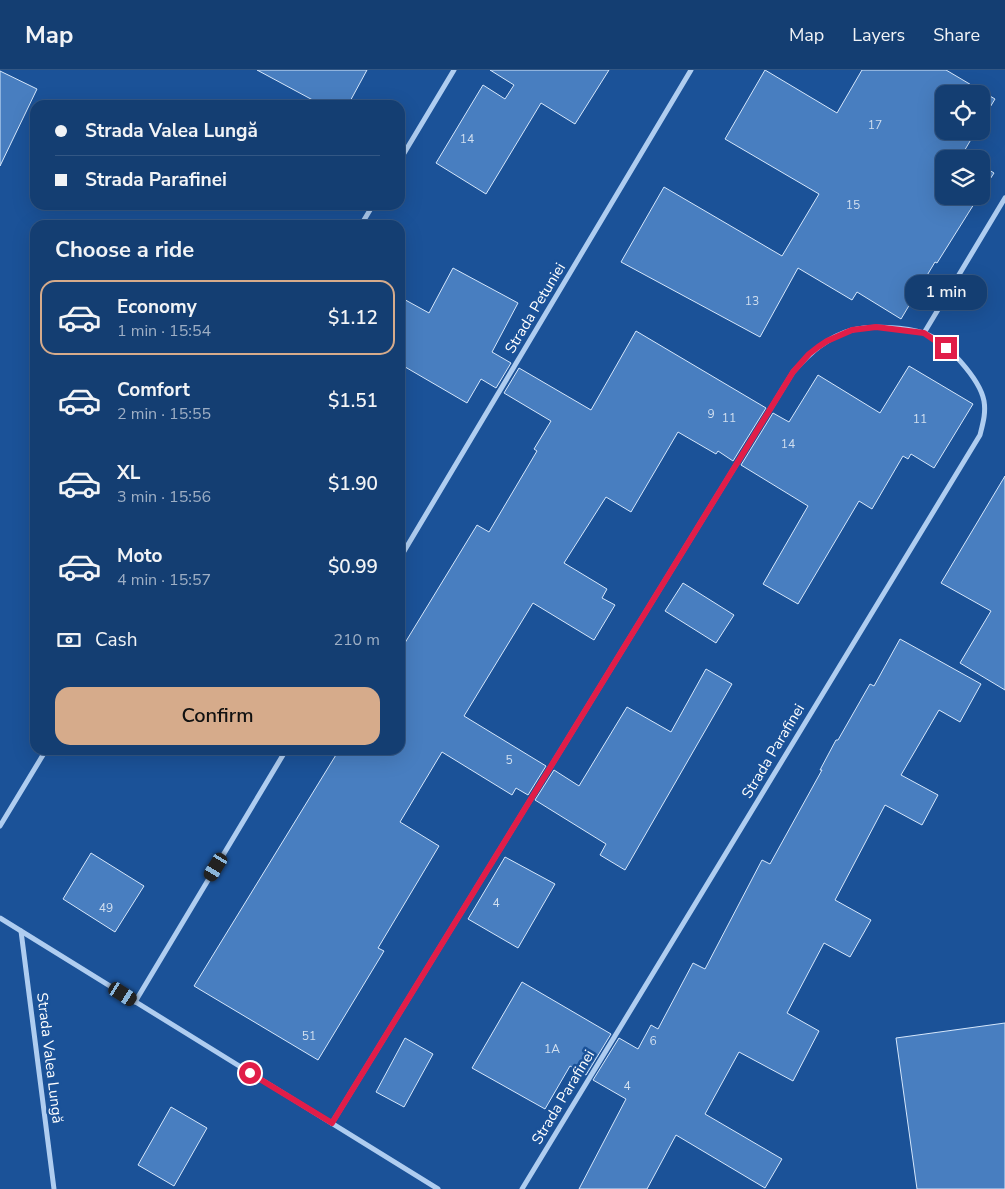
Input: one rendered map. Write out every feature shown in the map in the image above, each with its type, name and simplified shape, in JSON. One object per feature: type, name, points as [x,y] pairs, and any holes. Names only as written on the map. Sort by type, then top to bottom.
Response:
[{"type":"street","points":[[405,152],[454,70]]},
{"type":"street","name":"Strada Petuniei","points":[[405,550],[692,70]]},
{"type":"street","points":[[332,1123],[793,372],[809,354],[821,345],[852,330],[876,327],[924,333],[1005,198]]},
{"type":"street","name":"Strada Parafinei","points":[[522,1189],[980,434],[985,418],[984,399],[970,372],[956,356],[938,341],[924,333]]},
{"type":"street","points":[[0,826],[43,755]]},
{"type":"street","points":[[135,1002],[283,755]]},
{"type":"street","points":[[0,918],[438,1189]]},
{"type":"street","name":"Strada Valea Lungă","points":[[21,931],[54,1189]]},
{"type":"building","points":[[257,70],[367,70],[351,100],[313,100]]},
{"type":"building","points":[[490,70],[609,70],[575,124],[541,103],[486,194],[436,163],[483,85],[505,99],[514,85]]},
{"type":"building","points":[[765,70],[837,113],[862,70],[946,70],[971,85],[935,85],[935,140],[971,140],[965,150],[935,150],[935,205],[973,205],[937,263],[935,262],[901,319],[857,292],[852,300],[798,268],[760,337],[621,262],[664,187],[782,256],[819,194],[725,139]]},
{"type":"building","points":[[0,71],[37,89],[30,100],[0,166]]},
{"type":"building","points":[[990,96],[995,99],[990,107]]},
{"type":"building","points":[[990,171],[994,173],[990,179]]},
{"type":"building","points":[[453,268],[518,303],[492,352],[511,363],[496,388],[481,379],[467,403],[405,367],[405,300],[429,313]]},
{"type":"building","points":[[636,331],[766,408],[733,461],[718,451],[716,454],[678,432],[631,512],[606,497],[564,563],[607,589],[602,598],[615,605],[594,640],[533,603],[464,716],[546,766],[528,795],[516,788],[512,795],[442,752],[400,822],[439,846],[378,948],[384,951],[318,1060],[194,986],[336,755],[405,755],[405,643],[477,525],[489,532],[537,451],[534,449],[551,421],[504,393],[519,368],[591,410]]},
{"type":"building","points":[[909,366],[973,404],[934,468],[911,454],[908,459],[903,456],[872,509],[859,501],[798,604],[763,584],[808,506],[741,465],[773,413],[789,422],[818,375],[880,413]]},
{"type":"building","points":[[1005,476],[1005,690],[960,663],[991,611],[941,583]]},
{"type":"building","points":[[683,583],[734,615],[716,643],[665,611]]},
{"type":"building","points":[[900,639],[981,684],[960,722],[939,710],[901,775],[938,795],[922,825],[885,805],[835,900],[871,920],[850,957],[824,943],[787,1013],[819,1031],[793,1081],[739,1052],[705,1114],[782,1159],[765,1188],[676,1135],[647,1189],[579,1189],[626,1099],[593,1080],[619,1038],[638,1049],[651,1025],[658,1029],[693,963],[705,969],[762,860],[770,864],[822,770],[820,770],[836,740],[838,740],[870,684],[874,686]]},
{"type":"building","points":[[706,669],[732,684],[625,870],[600,855],[606,844],[535,800],[554,770],[579,786],[627,707],[671,732]]},
{"type":"building","points":[[91,853],[144,886],[115,932],[63,899]]},
{"type":"building","points":[[505,857],[555,884],[518,948],[468,919]]},
{"type":"building","points":[[522,982],[611,1034],[586,1075],[570,1066],[545,1109],[472,1068]]},
{"type":"building","points":[[1005,1023],[1005,1189],[917,1189],[896,1038]]},
{"type":"building","points":[[405,1038],[433,1054],[404,1107],[376,1092]]},
{"type":"building","points":[[171,1107],[207,1128],[174,1186],[138,1165]]},
{"type":"route","points":[[250,1073],[332,1123],[793,372],[809,354],[827,341],[852,330],[876,327],[924,333],[946,348]]}]
